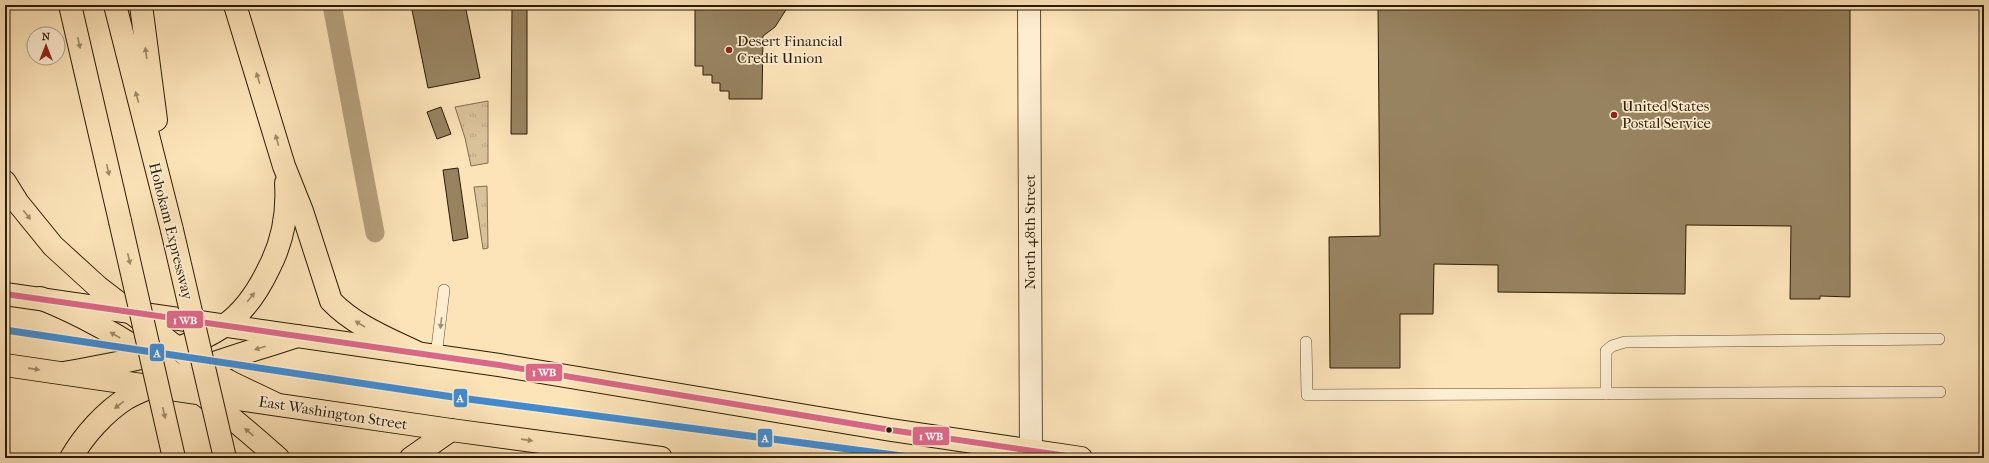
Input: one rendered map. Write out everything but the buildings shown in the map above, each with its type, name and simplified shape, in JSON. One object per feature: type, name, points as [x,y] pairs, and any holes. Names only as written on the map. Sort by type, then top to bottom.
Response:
[{"type":"main road","points":[[70,5],[174,458]]},
{"type":"main road","name":"Hohokam Expressway","points":[[115,5],[172,230],[225,458]]},
{"type":"main road","points":[[141,5],[172,230]]},
{"type":"main road","points":[[235,5],[284,166],[302,211],[331,301],[339,309],[364,326],[428,355]]},
{"type":"main road","points":[[64,373],[121,362],[188,345],[225,326],[237,315],[256,292],[265,277],[280,243],[287,200],[284,166]]},
{"type":"main road","points":[[5,182],[18,203],[53,246],[98,287],[202,367],[276,404]]},
{"type":"main road","points":[[5,294],[568,376],[1031,455],[1081,458]]},
{"type":"main road","points":[[40,298],[77,314],[149,355],[202,394],[278,458]]},
{"type":"main road","points":[[71,458],[81,442],[103,418],[126,399],[153,386],[202,367],[297,336]]},
{"type":"main road","name":"East Washington Street","points":[[5,365],[452,430],[661,458]]},
{"type":"main road","points":[[411,458],[452,430]]},
{"type":"street","name":"North 48th Street","points":[[1029,5],[1031,455]]},
{"type":"lane","points":[[428,355],[444,290]]},
{"type":"lane","points":[[1606,394],[1606,351],[1612,346],[1625,342],[1939,339]]},
{"type":"lane","points":[[1306,342],[1307,395],[1940,392]]},
{"type":"green space","points":[[488,101],[488,163],[471,166],[465,138],[455,107]]},
{"type":"green space","points":[[487,186],[488,248],[483,249],[474,187]]},
{"type":"waterway","points":[[332,5],[375,233]]},
{"type":"transit line","points":[[5,294],[499,365],[891,430],[1081,458]]},
{"type":"transit line","name":"A","points":[[5,330],[453,397],[917,458]]},
{"type":"place","name":"Desert Financial Credit Union","points":[[729,50]]},
{"type":"place","name":"United States Postal Service","points":[[1614,115]]}]
